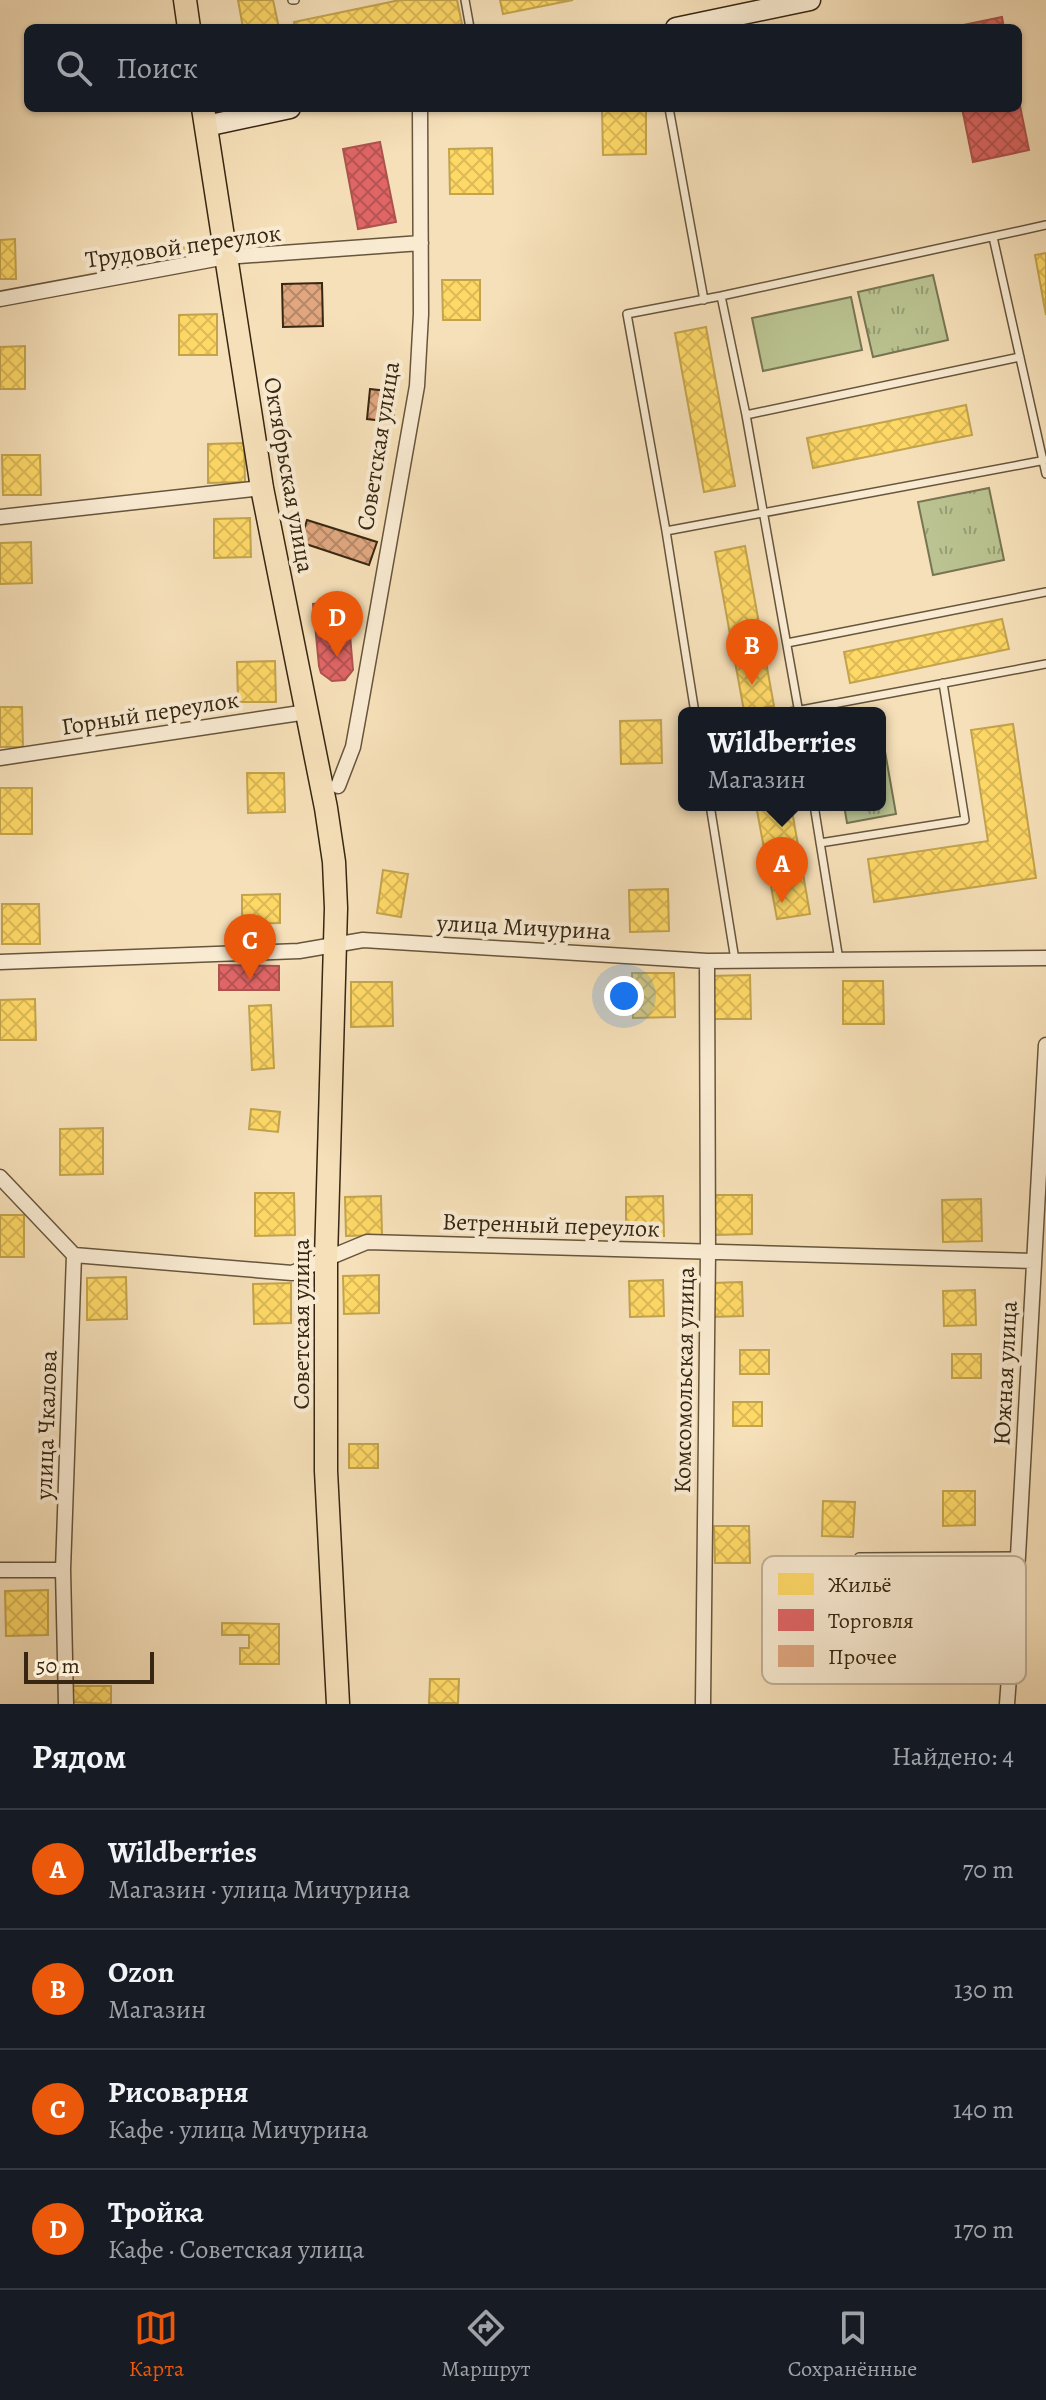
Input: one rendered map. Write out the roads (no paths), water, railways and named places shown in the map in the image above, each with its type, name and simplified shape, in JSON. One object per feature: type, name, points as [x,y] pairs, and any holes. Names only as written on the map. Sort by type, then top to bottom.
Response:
[{"type":"main road","points":[[185,0],[188,24]]},
{"type":"main road","points":[[695,24],[810,0]]},
{"type":"main road","points":[[204,117],[252,112]]},
{"type":"main road","name":"Октябрьская улица","points":[[204,117],[262,488],[334,862],[334,945]]},
{"type":"main road","name":"Советская улица","points":[[334,945],[326,1259],[326,1471],[338,1704]]},
{"type":"street","name":"Советская улица","points":[[338,786],[353,747],[417,386],[421,243],[420,112]]},
{"type":"street","name":"Трудовой переулок","points":[[0,299],[226,257],[421,243]]},
{"type":"street","points":[[0,517],[262,488]]},
{"type":"street","name":"Горный переулок","points":[[0,758],[307,712]]},
{"type":"street","name":"улица Мичурина","points":[[0,962],[299,951],[363,940],[707,961],[1046,958]]},
{"type":"street","name":"Комсомольская улица","points":[[703,1704],[708,1252],[707,961]]},
{"type":"street","name":"Южная улица","points":[[1018,1556],[1046,1045]]},
{"type":"street","points":[[0,1177],[74,1255]]},
{"type":"street","name":"Ветренный переулок","points":[[74,1255],[292,1273],[367,1242],[1033,1261]]},
{"type":"street","name":"улица Чкалова","points":[[66,1704],[63,1570],[74,1255]]},
{"type":"street","points":[[0,1570],[63,1570]]},
{"type":"street","name":"Южная улица","points":[[1007,1704],[1008,1684]]},
{"type":"lane","points":[[465,0],[469,24]]},
{"type":"lane","points":[[670,112],[704,300]]},
{"type":"lane","points":[[694,707],[627,314],[1046,225]]},
{"type":"lane","points":[[993,237],[1046,474]]},
{"type":"lane","points":[[721,296],[746,415],[798,707]]},
{"type":"lane","points":[[746,415],[1020,357]]},
{"type":"lane","points":[[666,531],[1045,461]]},
{"type":"lane","points":[[787,643],[1046,592]]},
{"type":"lane","points":[[824,707],[1046,664]]},
{"type":"lane","points":[[820,843],[965,820],[943,683]]},
{"type":"lane","points":[[711,811],[735,960]]},
{"type":"lane","points":[[815,811],[839,960]]},
{"type":"place","name":"Тройка","points":[[337,657]]},
{"type":"place","name":"Ozon","points":[[752,685]]},
{"type":"place","name":"Wildberries","points":[[782,903]]},
{"type":"place","name":"Рисоварня","points":[[250,980]]}]
